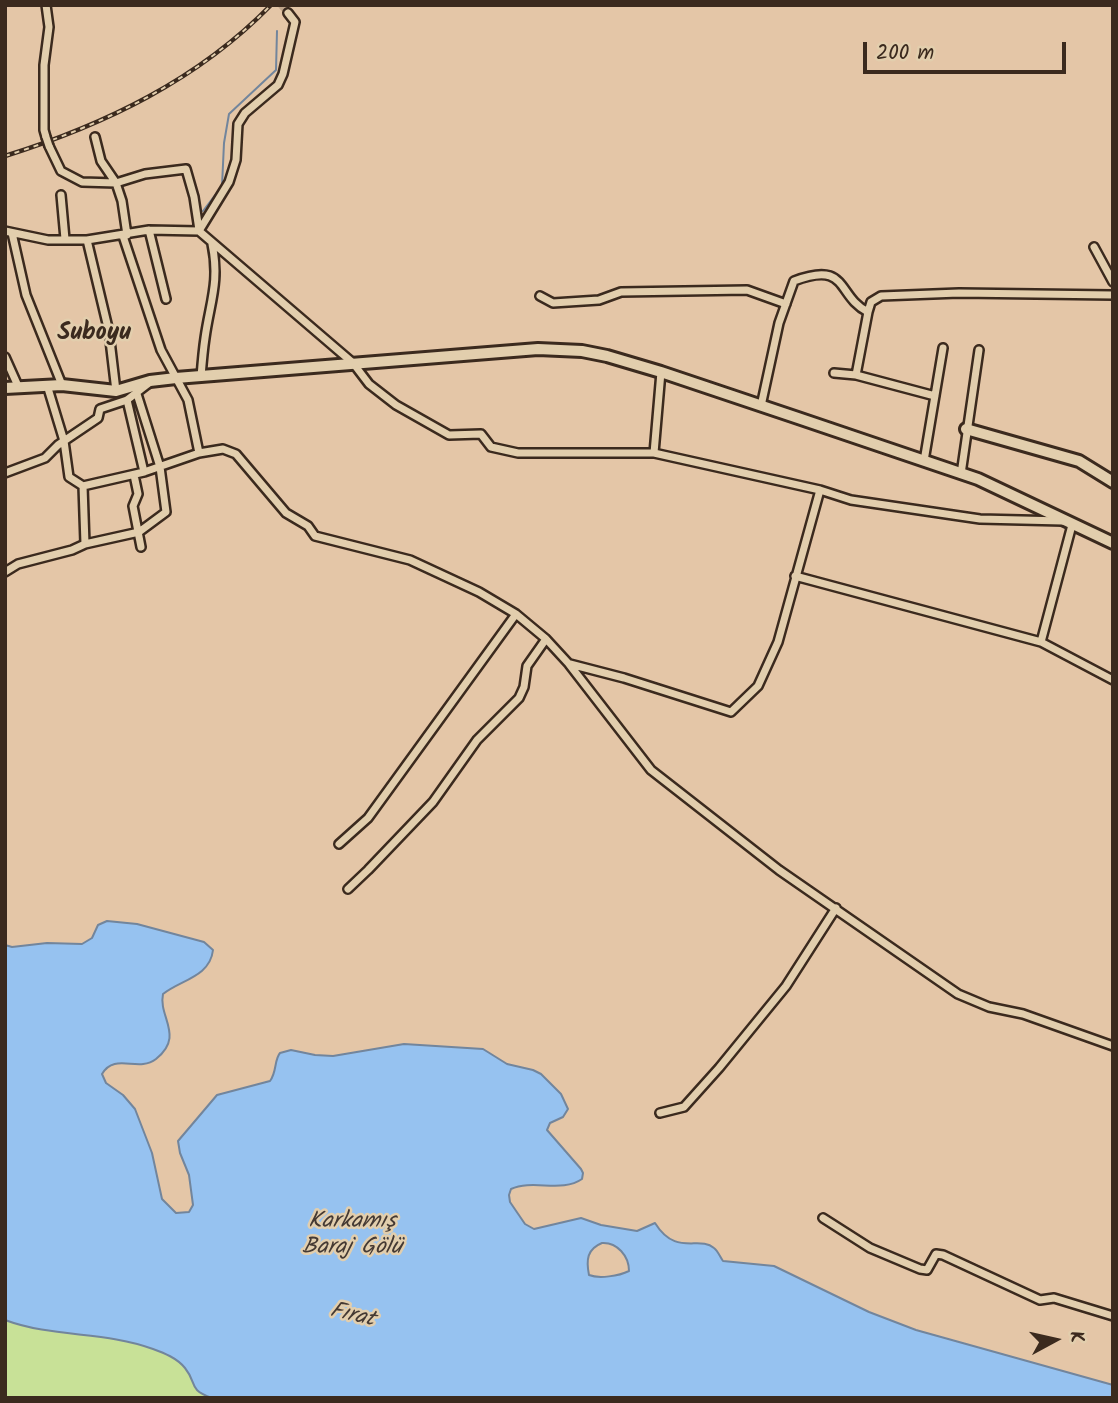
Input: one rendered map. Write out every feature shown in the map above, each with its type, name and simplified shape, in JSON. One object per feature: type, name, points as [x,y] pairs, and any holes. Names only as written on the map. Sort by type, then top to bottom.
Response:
[{"type":"street","points":[[46,5],[49,27],[44,65],[44,130],[61,171],[82,181],[116,183],[145,174],[186,169],[199,231],[353,363],[369,384],[396,405],[449,435],[481,434],[491,447],[518,453],[654,453],[820,490],[851,500],[980,519],[1069,523]]},
{"type":"street","points":[[199,231],[229,182],[236,160],[238,124],[245,113],[278,85],[283,74],[295,22],[289,13]]},
{"type":"street","points":[[94,137],[102,162],[116,183],[122,201],[125,235],[160,350],[188,400],[199,453]]},
{"type":"street","points":[[61,195],[65,239]]},
{"type":"street","points":[[62,385],[26,295],[9,232],[48,240],[87,240],[149,230],[199,231]]},
{"type":"street","points":[[149,230],[166,299]]},
{"type":"street","points":[[87,240],[109,332],[116,391]]},
{"type":"street","points":[[201,377],[205,336],[215,290],[216,261],[212,244]]},
{"type":"street","points":[[1094,247],[1113,282]]},
{"type":"street","points":[[761,406],[779,323],[794,281],[809,275],[832,276],[844,285],[861,309],[868,312]]},
{"type":"street","points":[[540,296],[553,303],[599,299],[621,292],[747,290],[786,304]]},
{"type":"street","points":[[856,374],[871,302],[881,296],[959,293],[1113,295]]},
{"type":"street","points":[[925,461],[943,348]]},
{"type":"street","points":[[5,387],[62,385],[116,391],[150,381],[353,363],[555,350],[607,356],[662,372],[961,474],[1014,495],[1113,543]]},
{"type":"street","points":[[961,474],[979,350]]},
{"type":"street","points":[[5,356],[18,386]]},
{"type":"street","points":[[654,453],[662,372]]},
{"type":"street","points":[[834,373],[856,374],[935,396]]},
{"type":"street","points":[[5,473],[45,458],[97,418],[100,409],[127,400],[150,381]]},
{"type":"street","points":[[47,385],[64,441],[69,477],[83,486],[134,475],[199,453],[223,449],[236,454],[286,513],[308,526],[315,536],[410,560],[479,592],[516,614],[546,639],[569,664],[651,770],[779,870],[958,994],[989,1007],[1023,1014],[1113,1046]]},
{"type":"street","points":[[5,572],[18,564],[85,544],[139,532],[166,512],[160,467],[137,394]]},
{"type":"street","points":[[127,400],[144,472]]},
{"type":"street","points":[[966,429],[1079,461],[1113,482]]},
{"type":"street","points":[[134,475],[138,494],[133,506],[141,547]]},
{"type":"street","points":[[83,486],[85,544]]},
{"type":"street","points":[[569,664],[624,678],[731,712],[758,686],[778,642],[820,490]]},
{"type":"street","points":[[1041,642],[1069,523]]},
{"type":"street","points":[[795,576],[1041,642],[1113,681]]},
{"type":"street","points":[[339,844],[368,818],[516,614]]},
{"type":"street","points":[[348,889],[433,802],[477,740],[519,698],[524,687],[527,666],[546,639]]},
{"type":"street","points":[[660,1113],[684,1107],[719,1068],[786,986],[836,908]]},
{"type":"street","points":[[823,1218],[870,1248],[920,1269],[927,1270],[936,1254],[943,1255],[1040,1300],[1054,1298],[1113,1316]]},
{"type":"green space","points":[[5,1294],[306,1398],[5,1398]]},
{"type":"water","name":"Karkamış Baraj Gölü","points":[[107,921],[137,924],[204,942],[213,950],[211,959],[200,972],[163,994],[162,1002],[170,1034],[164,1051],[149,1063],[113,1064],[102,1074],[106,1083],[123,1095],[135,1109],[152,1153],[162,1199],[176,1213],[189,1212],[193,1205],[189,1175],[178,1141],[217,1095],[270,1081],[280,1053],[291,1050],[333,1056],[404,1044],[483,1049],[507,1064],[541,1074],[561,1094],[568,1109],[563,1117],[550,1123],[547,1130],[581,1169],[582,1179],[566,1185],[520,1186],[511,1189],[509,1195],[510,1202],[525,1224],[534,1229],[581,1218],[601,1225],[637,1231],[655,1223],[671,1239],[708,1245],[715,1249],[723,1261],[774,1266],[869,1312],[916,1330],[1113,1385],[1113,1398],[212,1398],[196,1389],[182,1364],[157,1351],[116,1339],[42,1330],[5,1320],[5,945],[82,944],[92,938],[98,925]],"holes":[[[607,1243],[621,1251],[627,1260],[629,1271],[609,1276],[589,1275],[588,1260],[593,1248]]]},
{"type":"waterway","points":[[203,211],[222,186],[224,143],[229,114],[276,70],[277,31]]},
{"type":"tunnel","points":[[281,5],[288,13]]},
{"type":"railway","points":[[5,156],[78,130],[148,97],[213,56],[271,5]]},
{"type":"district","name":"Suboyu","points":[[94,335]]},
{"type":"water label","name":"Fırat","points":[[352,1317]]}]
